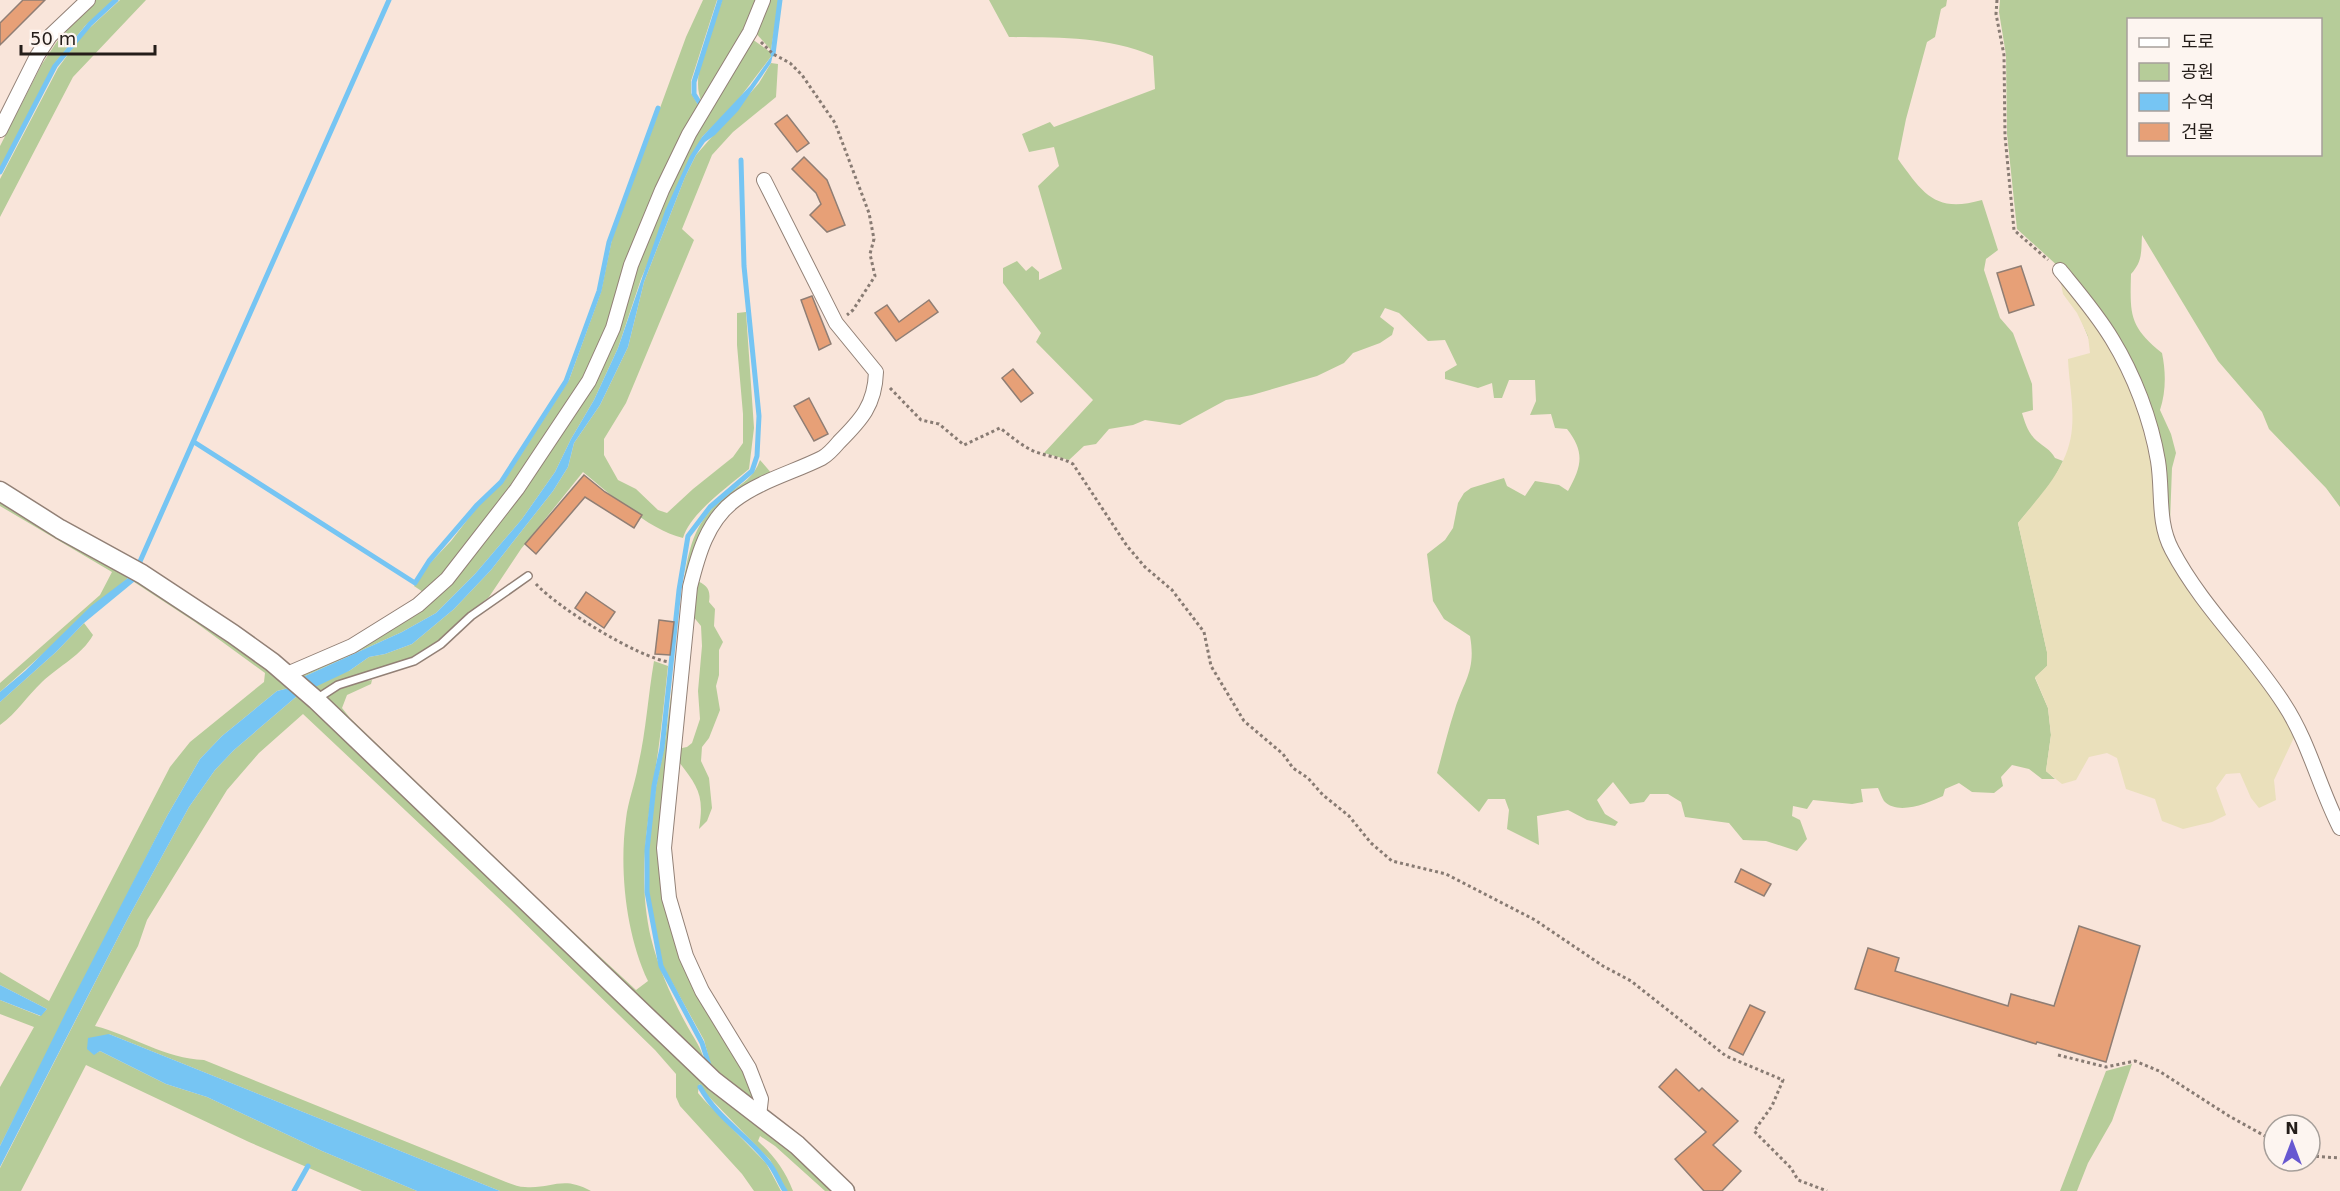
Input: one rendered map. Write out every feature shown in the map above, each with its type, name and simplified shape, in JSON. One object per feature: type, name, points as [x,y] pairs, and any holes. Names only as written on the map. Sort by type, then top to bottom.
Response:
[{"type":"street","points":[[0,130],[36,56],[50,36],[88,0]]},
{"type":"street","points":[[287,674],[352,646],[418,605],[447,579],[517,489],[589,381],[613,328],[631,265],[662,190],[689,134],[750,32],[763,0]]},
{"type":"street","points":[[759,1116],[761,1099],[749,1068],[702,992],[686,956],[669,897],[664,848],[690,587],[709,531],[718,516],[736,499],[825,456],[868,408],[875,388],[876,372],[836,323],[764,180]]},
{"type":"street","points":[[2060,270],[2112,339],[2136,387],[2158,462],[2162,523],[2171,549],[2201,596],[2284,704],[2298,727],[2340,828]]},
{"type":"street","points":[[0,491],[60,529],[142,574],[233,634],[287,674],[714,1081],[797,1145],[845,1191]]},
{"type":"lane","points":[[316,700],[338,685],[414,661],[441,644],[471,616],[528,576]]},
{"type":"path","points":[[1997,0],[1996,14],[2004,55],[2005,135],[2014,230],[2060,270]]},
{"type":"path","points":[[750,32],[773,54],[790,63],[802,75],[836,123],[869,213],[874,239],[870,254],[875,276],[853,310],[836,323]]},
{"type":"path","points":[[876,372],[921,420],[939,424],[964,446],[1000,428],[1027,448],[1073,464],[1127,546],[1145,567],[1172,590],[1204,632],[1205,648],[1216,676],[1244,721],[1283,754],[1293,768],[1308,778],[1323,795],[1349,816],[1371,843],[1392,861],[1446,874],[1536,920],[1594,961],[1631,981],[1726,1056],[1783,1080],[1772,1106],[1754,1131],[1791,1168],[1798,1180],[1827,1191]]},
{"type":"path","points":[[528,576],[546,595],[588,623],[663,661],[684,665]]},
{"type":"path","points":[[2058,1055],[2106,1067],[2135,1061],[2159,1071],[2262,1135]]},
{"type":"path","points":[[2322,1157],[2340,1158]]},
{"type":"green space","points":[[96,0],[113,0],[85,26],[54,64],[0,168],[0,146],[42,64],[68,25]]},
{"type":"green space","points":[[120,0],[146,0],[73,77],[0,217],[0,179],[58,68],[83,34]]},
{"type":"green space","points":[[703,0],[717,0],[691,81],[691,93],[700,108],[702,102],[698,79],[700,65],[722,0],[758,0],[755,10],[704,107],[592,365],[491,520],[426,594],[414,586],[478,506],[504,481],[569,380],[601,292],[612,239],[686,37]]},
{"type":"green space","points":[[766,0],[779,0],[771,50],[754,31]]},
{"type":"green space","points":[[989,0],[1947,0],[1946,6],[1941,9],[1935,37],[1927,42],[1906,119],[1898,159],[1932,198],[1953,204],[1982,200],[1998,250],[1986,259],[1984,270],[2000,318],[2013,333],[2032,384],[2033,410],[2022,413],[2023,417],[2034,438],[2055,458],[2063,461],[2052,483],[2018,523],[2047,652],[2047,666],[2035,678],[2048,708],[2051,735],[2046,771],[2055,779],[2042,779],[2029,769],[2012,765],[2001,777],[2003,786],[1994,793],[1972,792],[1959,783],[1945,789],[1943,796],[1921,805],[1905,808],[1897,808],[1884,801],[1878,788],[1861,789],[1863,802],[1852,804],[1813,800],[1807,809],[1793,806],[1792,816],[1800,820],[1807,839],[1797,851],[1766,841],[1743,840],[1729,823],[1685,817],[1681,802],[1668,794],[1650,794],[1644,802],[1630,804],[1613,782],[1597,800],[1605,814],[1618,822],[1615,826],[1587,820],[1568,810],[1537,816],[1539,845],[1507,829],[1509,810],[1505,799],[1488,799],[1479,812],[1437,773],[1452,717],[1472,658],[1470,636],[1444,619],[1433,601],[1427,554],[1445,540],[1453,528],[1458,503],[1464,493],[1471,488],[1504,478],[1507,486],[1525,496],[1535,481],[1559,485],[1568,491],[1580,459],[1573,437],[1567,429],[1555,428],[1551,414],[1530,415],[1536,401],[1535,380],[1509,380],[1502,398],[1494,398],[1492,383],[1478,388],[1445,379],[1445,372],[1457,365],[1445,340],[1428,341],[1399,313],[1385,308],[1380,317],[1394,328],[1392,335],[1380,343],[1353,353],[1344,363],[1317,376],[1226,400],[1180,425],[1145,420],[1133,425],[1109,429],[1096,444],[1084,446],[1069,460],[1044,453],[1093,400],[1036,342],[1041,333],[1003,283],[1003,268],[1017,261],[1026,271],[1032,266],[1039,272],[1039,280],[1062,269],[1038,186],[1059,166],[1054,147],[1029,152],[1022,134],[1050,122],[1054,127],[1155,89],[1153,56],[1135,49],[1100,41],[1009,37]]},
{"type":"green space","points":[[2000,0],[2340,0],[2340,507],[2326,488],[2269,429],[2262,412],[2218,361],[2142,235],[2139,260],[2131,274],[2131,300],[2137,327],[2162,353],[2165,375],[2160,410],[2171,434],[2176,453],[2172,468],[2170,522],[2167,531],[2060,268],[2017,229],[2007,134],[2006,55],[1999,12]]},
{"type":"green space","points":[[752,39],[773,54],[735,104],[702,137],[641,279],[618,348],[594,400],[555,472],[522,519],[475,574],[436,613],[402,632],[303,677],[349,671],[369,657],[412,644],[454,609],[491,570],[553,491],[568,467],[574,443],[600,405],[628,347],[644,282],[685,177],[696,155],[759,83],[771,63],[778,64],[776,97],[733,132],[712,155],[682,229],[694,240],[626,403],[604,439],[604,455],[618,480],[636,489],[658,510],[667,513],[733,457],[743,443],[737,313],[746,312],[754,428],[749,469],[702,509],[687,528],[683,538],[670,534],[644,519],[583,472],[521,549],[489,597],[460,620],[436,644],[418,656],[350,677],[320,693],[299,674],[412,613],[553,445],[636,265],[680,161]]},
{"type":"green space","points":[[760,460],[773,475],[735,497],[683,587],[691,546],[701,524],[717,503],[751,475]]},
{"type":"green space","points":[[0,498],[186,610],[256,660],[289,688],[277,691],[222,736],[200,759],[167,816],[0,1146],[0,1087],[34,1027],[0,1014],[0,1000],[40,1016],[47,1009],[0,985],[0,972],[49,1001],[170,767],[190,742],[264,682],[265,673],[195,622],[128,578],[0,692],[0,683],[100,595],[112,572],[0,506]]},
{"type":"green space","points":[[695,580],[709,591],[709,602],[715,609],[714,626],[723,642],[719,650],[719,675],[716,686],[720,710],[709,738],[702,747],[701,761],[709,778],[712,808],[707,821],[699,829],[701,807],[698,790],[676,758],[677,749],[687,747],[692,743],[700,719],[698,691],[702,646],[701,626],[692,615]]},
{"type":"green space","points":[[84,623],[93,635],[88,642],[77,654],[42,682],[0,725],[0,702],[56,652]]},
{"type":"green space","points":[[654,661],[668,666],[648,822],[644,891],[651,938],[661,970],[700,1048],[706,1067],[327,699],[341,687],[372,680],[371,684],[347,695],[342,708],[350,718],[636,990],[648,981],[634,943],[626,902],[624,839],[627,812],[643,740]]},
{"type":"green space","points":[[675,666],[682,667],[667,901],[753,1086],[757,1110],[711,1066],[704,1040],[663,966],[654,925],[648,891],[648,850]]},
{"type":"green space","points":[[297,696],[308,703],[837,1191],[825,1191],[775,1146],[760,1136],[758,1141],[778,1164],[793,1191],[787,1191],[770,1160],[699,1084],[698,1093],[766,1163],[781,1191],[754,1191],[742,1174],[680,1106],[676,1097],[676,1074],[655,1050],[509,908],[303,714],[259,753],[227,790],[147,920],[138,946],[95,1026],[176,1056],[204,1060],[513,1184],[535,1187],[565,1183],[581,1186],[591,1191],[500,1191],[109,1034],[94,1054],[100,1051],[166,1084],[207,1097],[322,1151],[417,1191],[362,1191],[249,1142],[86,1065],[21,1191],[0,1191],[0,1168],[127,920],[189,807],[215,770],[234,750]]},
{"type":"green space","points":[[2132,1064],[2112,1121],[2088,1163],[2077,1191],[2060,1191],[2106,1071]]},
{"type":"sand","points":[[2059,274],[2111,343],[2148,429],[2160,525],[2298,729],[2274,780],[2276,800],[2259,808],[2251,798],[2240,773],[2226,774],[2216,788],[2226,815],[2212,822],[2183,829],[2162,821],[2155,799],[2126,789],[2117,758],[2107,753],[2089,757],[2076,780],[2062,784],[2046,771],[2051,735],[2048,708],[2035,677],[2047,666],[2047,652],[2018,523],[2060,468],[2070,442],[2072,411],[2068,359],[2090,353],[2088,336],[2077,313],[2063,294]]},
{"type":"water","points":[[773,54],[771,63],[738,111],[705,142],[696,155],[685,177],[644,282],[628,347],[600,405],[574,443],[568,467],[553,491],[491,570],[454,609],[412,644],[369,657],[349,671],[313,688],[303,677],[402,632],[436,613],[475,574],[522,519],[555,472],[594,400],[618,348],[665,211],[690,156],[702,137],[750,86]]},
{"type":"water","points":[[128,578],[135,581],[84,623],[56,652],[0,702],[0,692],[25,671],[91,606]]},
{"type":"water","points":[[289,688],[297,696],[234,750],[215,770],[189,807],[127,920],[0,1167],[0,1146],[167,816],[200,759],[222,736],[277,691]]},
{"type":"water","points":[[0,985],[47,1009],[41,1016],[0,1000]]},
{"type":"water","points":[[109,1034],[500,1191],[417,1191],[322,1151],[207,1097],[166,1084],[100,1051],[94,1055],[87,1049],[88,1038]]},
{"type":"building","points":[[23,0],[45,0],[0,45],[0,23]]},
{"type":"building","points":[[787,115],[809,143],[797,152],[775,124]]},
{"type":"building","points":[[804,157],[827,180],[845,225],[827,232],[810,215],[821,204],[816,193],[792,169]]},
{"type":"building","points":[[2021,266],[2034,305],[2009,313],[1997,273]]},
{"type":"building","points":[[812,296],[831,344],[819,350],[801,300]]},
{"type":"building","points":[[929,300],[938,312],[896,341],[875,313],[887,305],[899,322]]},
{"type":"building","points":[[1013,369],[1033,393],[1021,402],[1002,378]]},
{"type":"building","points":[[809,398],[828,434],[814,441],[794,406]]},
{"type":"building","points":[[584,475],[605,492],[642,515],[634,528],[585,497],[536,554],[525,544]]},
{"type":"building","points":[[586,592],[615,612],[604,628],[575,608]]},
{"type":"building","points":[[659,620],[674,622],[670,655],[655,654]]},
{"type":"building","points":[[1741,869],[1771,884],[1764,896],[1735,882]]},
{"type":"building","points":[[2079,926],[2140,946],[2106,1062],[2037,1042],[2036,1044],[1855,989],[1868,948],[1899,958],[1895,971],[2008,1006],[2011,994],[2054,1006]]},
{"type":"building","points":[[1750,1005],[1765,1012],[1743,1055],[1729,1048]]},
{"type":"building","points":[[1676,1069],[1699,1091],[1702,1088],[1738,1121],[1713,1145],[1741,1171],[1722,1191],[1704,1191],[1675,1159],[1706,1132],[1659,1087]]},
{"type":"waterway","points":[[0,172],[55,66],[90,24],[116,0]]},
{"type":"waterway","points":[[138,566],[389,0]]},
{"type":"waterway","points":[[699,102],[694,94],[694,82],[720,0]]},
{"type":"waterway","points":[[773,54],[780,0]]},
{"type":"waterway","points":[[194,442],[415,583],[429,561],[477,505],[501,482],[566,381],[599,291],[609,242],[658,108]]},
{"type":"waterway","points":[[709,1065],[702,1043],[661,966],[647,892],[647,850],[654,786],[662,748],[679,590],[688,536],[710,507],[752,471],[757,456],[759,416],[744,266],[741,160]]},
{"type":"waterway","points":[[700,1087],[723,1117],[768,1162],[785,1191]]},
{"type":"waterway","points":[[294,1191],[308,1166]]}]
